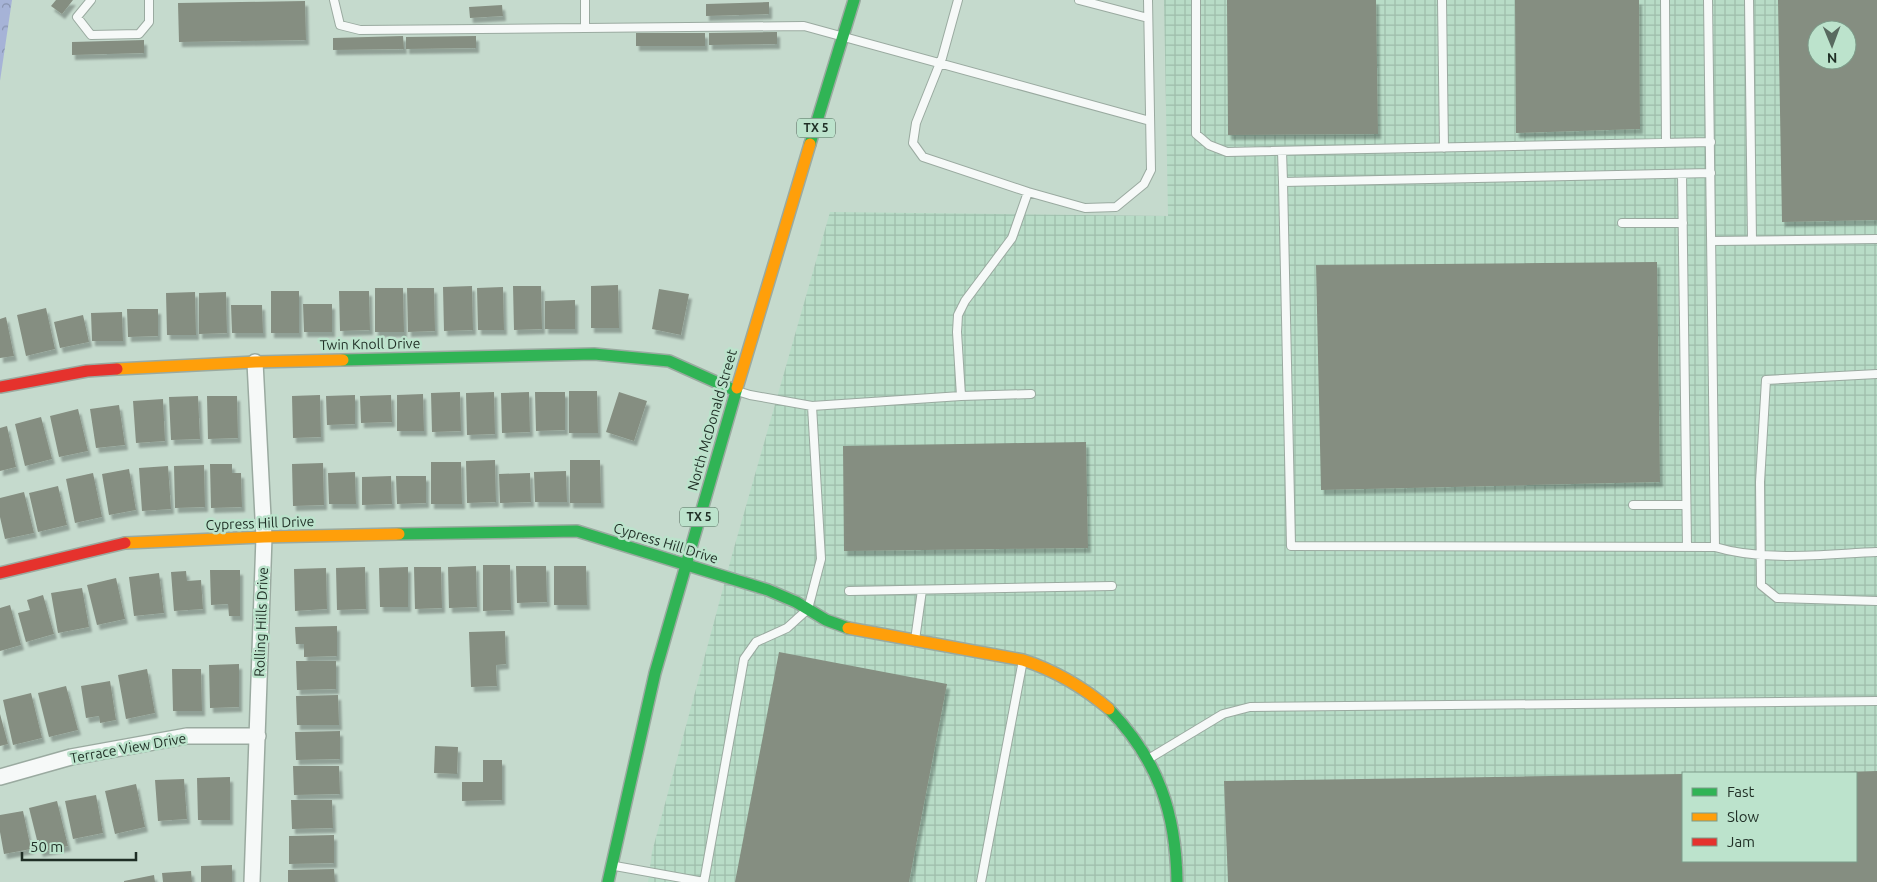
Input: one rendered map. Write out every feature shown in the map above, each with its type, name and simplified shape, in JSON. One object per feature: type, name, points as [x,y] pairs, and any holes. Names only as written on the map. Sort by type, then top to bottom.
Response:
[{"type":"street","name":"North McDonald Street","points":[[608,882],[655,673],[736,391],[854,0]]},
{"type":"street","name":"Twin Knoll Drive","points":[[0,387],[87,372],[255,362],[594,354],[669,361],[736,391]]},
{"type":"street","name":"Rolling Hills Drive","points":[[252,882],[264,537],[255,362]]},
{"type":"street","name":"Cypress Hill Drive","points":[[0,573],[119,543],[264,537],[577,531],[768,590],[796,602],[837,625],[1023,660],[1053,670],[1086,689],[1100,700],[1125,726],[1147,760],[1164,793],[1176,842],[1177,882]]},
{"type":"street","name":"Terrace View Drive","points":[[0,777],[71,757],[187,736],[258,736]]},
{"type":"lane","points":[[91,0],[77,17],[91,35],[139,34],[149,22],[149,0]]},
{"type":"lane","points":[[334,0],[340,25],[360,30],[804,26],[1150,121]]},
{"type":"lane","points":[[585,0],[585,27]]},
{"type":"lane","points":[[958,0],[940,63],[916,123],[913,143],[923,157],[1028,192],[1085,208],[1116,207],[1144,184],[1151,170],[1148,0]]},
{"type":"lane","points":[[1079,0],[1148,18]]},
{"type":"lane","points":[[1196,0],[1196,134],[1209,145],[1227,152],[1710,142]]},
{"type":"lane","points":[[1442,0],[1444,148]]},
{"type":"lane","points":[[1665,0],[1666,143]]},
{"type":"lane","points":[[1708,0],[1715,547]]},
{"type":"lane","points":[[1749,0],[1752,240]]},
{"type":"lane","points":[[1282,151],[1291,546],[1715,547],[1762,555],[1877,552]]},
{"type":"lane","points":[[1283,182],[1711,173]]},
{"type":"lane","points":[[1682,174],[1687,547]]},
{"type":"lane","points":[[961,396],[957,332],[958,315],[965,301],[1012,238],[1028,192]]},
{"type":"lane","points":[[1622,223],[1683,223]]},
{"type":"lane","points":[[1712,241],[1877,239]]},
{"type":"lane","points":[[1877,374],[1766,380],[1760,482],[1761,585],[1777,598],[1877,600]]},
{"type":"lane","points":[[736,391],[812,406],[961,396],[1031,394]]},
{"type":"lane","points":[[611,865],[704,882],[744,659],[756,642],[787,628],[808,609],[821,559],[812,406]]},
{"type":"lane","points":[[1633,505],[1686,505]]},
{"type":"lane","points":[[849,591],[1112,586]]},
{"type":"lane","points":[[915,641],[922,590]]},
{"type":"lane","points":[[981,882],[1023,660]]},
{"type":"lane","points":[[1147,760],[1223,714],[1250,707],[1877,701]]},
{"type":"shaded area","points":[[1164,0],[1877,0],[1877,882],[648,882],[652,852],[732,555],[830,212],[1168,216]]},
{"type":"green space","points":[[0,0],[12,0],[0,81]]},
{"type":"building","points":[[56,0],[73,0],[62,14],[51,6]]},
{"type":"building","points":[[1227,0],[1376,0],[1378,134],[1228,135]]},
{"type":"building","points":[[1515,0],[1639,0],[1640,129],[1516,133]]},
{"type":"building","points":[[1778,0],[1877,0],[1877,220],[1782,222]]},
{"type":"building","points":[[305,1],[306,40],[179,42],[178,3]]},
{"type":"building","points":[[769,2],[769,14],[706,16],[706,4]]},
{"type":"building","points":[[502,5],[503,16],[470,18],[469,7]]},
{"type":"building","points":[[777,32],[777,44],[709,45],[709,33]]},
{"type":"building","points":[[636,33],[705,33],[705,46],[636,46]]},
{"type":"building","points":[[403,36],[404,49],[333,50],[333,38]]},
{"type":"building","points":[[476,36],[476,48],[406,49],[406,37]]},
{"type":"building","points":[[144,40],[144,53],[72,55],[72,42]]},
{"type":"building","points":[[1657,262],[1660,482],[1321,490],[1316,265]]},
{"type":"building","points":[[618,285],[619,328],[591,328],[591,286]]},
{"type":"building","points":[[472,286],[473,330],[444,331],[443,287]]},
{"type":"building","points":[[513,286],[541,286],[542,329],[514,330]]},
{"type":"building","points":[[503,287],[504,330],[478,330],[477,288]]},
{"type":"building","points":[[375,288],[403,288],[404,332],[375,332]]},
{"type":"building","points":[[407,288],[434,288],[435,331],[408,332]]},
{"type":"building","points":[[659,289],[689,294],[681,335],[652,329]]},
{"type":"building","points":[[271,291],[299,291],[299,333],[271,333]]},
{"type":"building","points":[[339,291],[369,291],[370,330],[340,331]]},
{"type":"building","points":[[195,292],[196,335],[167,335],[166,293]]},
{"type":"building","points":[[226,292],[227,333],[199,334],[199,293]]},
{"type":"building","points":[[575,300],[575,329],[545,329],[545,301]]},
{"type":"building","points":[[303,304],[332,304],[332,332],[304,332]]},
{"type":"building","points":[[231,305],[262,305],[263,333],[232,333]]},
{"type":"building","points":[[46,308],[55,349],[26,356],[17,315]]},
{"type":"building","points":[[127,309],[158,309],[158,336],[128,337]]},
{"type":"building","points":[[122,312],[123,341],[92,341],[91,313]]},
{"type":"building","points":[[83,315],[89,342],[60,348],[54,322]]},
{"type":"building","points":[[6,317],[14,356],[0,358],[0,319]]},
{"type":"building","points":[[569,391],[597,391],[598,433],[569,433]]},
{"type":"building","points":[[460,392],[461,431],[432,432],[431,393]]},
{"type":"building","points":[[494,392],[495,434],[467,435],[466,393]]},
{"type":"building","points":[[529,392],[530,432],[502,433],[501,393]]},
{"type":"building","points":[[535,392],[565,392],[565,430],[536,431]]},
{"type":"building","points":[[619,392],[647,401],[634,441],[606,432]]},
{"type":"building","points":[[423,394],[424,431],[397,431],[397,395]]},
{"type":"building","points":[[320,395],[321,437],[293,438],[292,396]]},
{"type":"building","points":[[355,395],[355,424],[327,425],[326,396]]},
{"type":"building","points":[[391,395],[392,422],[361,423],[360,396]]},
{"type":"building","points":[[198,396],[200,439],[171,440],[169,397]]},
{"type":"building","points":[[207,396],[237,396],[238,438],[208,439]]},
{"type":"building","points":[[163,399],[165,441],[136,443],[133,401]]},
{"type":"building","points":[[119,405],[125,445],[96,448],[90,409]]},
{"type":"building","points":[[78,409],[88,451],[59,457],[50,416]]},
{"type":"building","points":[[41,417],[52,459],[25,466],[15,424]]},
{"type":"building","points":[[7,426],[16,467],[0,471],[0,428]]},
{"type":"building","points":[[1086,442],[1088,548],[844,551],[843,446]]},
{"type":"building","points":[[495,460],[496,502],[467,503],[466,461]]},
{"type":"building","points":[[570,460],[600,460],[601,503],[570,503]]},
{"type":"building","points":[[431,462],[461,462],[462,504],[431,504]]},
{"type":"building","points":[[323,463],[324,505],[293,506],[292,464]]},
{"type":"building","points":[[210,464],[232,464],[232,473],[241,473],[242,507],[211,508]]},
{"type":"building","points":[[204,465],[205,507],[175,508],[174,466]]},
{"type":"building","points":[[168,466],[171,509],[142,511],[139,468]]},
{"type":"building","points":[[129,469],[136,510],[109,515],[102,474]]},
{"type":"building","points":[[566,471],[567,502],[535,502],[534,472]]},
{"type":"building","points":[[355,472],[356,504],[329,504],[328,473]]},
{"type":"building","points":[[93,473],[102,517],[75,523],[66,479]]},
{"type":"building","points":[[530,473],[531,502],[500,503],[499,474]]},
{"type":"building","points":[[391,476],[392,504],[362,505],[362,477]]},
{"type":"building","points":[[396,476],[426,476],[426,503],[397,504]]},
{"type":"building","points":[[58,486],[67,525],[38,532],[29,493]]},
{"type":"building","points":[[24,492],[34,533],[5,539],[0,517],[0,498]]},
{"type":"building","points":[[483,565],[510,565],[511,610],[483,611]]},
{"type":"building","points":[[476,566],[477,607],[449,608],[448,567]]},
{"type":"building","points":[[516,566],[546,566],[547,602],[517,603]]},
{"type":"building","points":[[554,566],[586,566],[587,605],[554,605]]},
{"type":"building","points":[[365,567],[366,609],[337,610],[336,568]]},
{"type":"building","points":[[408,567],[408,607],[380,607],[379,568]]},
{"type":"building","points":[[414,567],[441,567],[442,608],[415,609]]},
{"type":"building","points":[[326,568],[327,609],[295,611],[294,569]]},
{"type":"building","points":[[210,570],[240,570],[240,616],[229,616],[228,604],[211,605]]},
{"type":"building","points":[[186,571],[187,581],[201,580],[203,609],[174,611],[171,572]]},
{"type":"building","points":[[159,573],[164,613],[134,616],[129,577]]},
{"type":"building","points":[[116,578],[125,619],[97,625],[87,585]]},
{"type":"building","points":[[82,588],[89,627],[58,633],[51,593]]},
{"type":"building","points":[[43,595],[54,634],[26,642],[18,613],[30,610],[27,600]]},
{"type":"building","points":[[10,605],[21,645],[0,651],[0,608]]},
{"type":"building","points":[[337,626],[337,656],[304,657],[304,644],[296,644],[295,627]]},
{"type":"building","points":[[505,631],[506,664],[496,665],[497,686],[471,687],[469,632]]},
{"type":"building","points":[[779,652],[947,684],[909,882],[735,882]]},
{"type":"building","points":[[296,661],[336,661],[336,689],[297,690]]},
{"type":"building","points":[[239,664],[239,707],[210,708],[209,665]]},
{"type":"building","points":[[147,669],[155,713],[126,719],[118,675]]},
{"type":"building","points":[[172,669],[201,669],[202,711],[173,711]]},
{"type":"building","points":[[110,681],[116,720],[100,723],[99,716],[86,718],[81,686]]},
{"type":"building","points":[[66,686],[78,730],[49,737],[38,693]]},
{"type":"building","points":[[31,693],[42,738],[13,745],[3,700]]},
{"type":"building","points":[[338,695],[339,725],[297,725],[296,696]]},
{"type":"building","points":[[0,714],[8,744],[0,746]]},
{"type":"building","points":[[340,731],[340,759],[296,760],[295,732]]},
{"type":"building","points":[[435,746],[458,747],[457,774],[434,773]]},
{"type":"building","points":[[483,760],[502,760],[502,800],[462,801],[462,782],[483,782]]},
{"type":"building","points":[[293,766],[339,766],[340,794],[294,795]]},
{"type":"building","points":[[1877,771],[1877,882],[1228,882],[1224,781],[1682,774],[1682,862],[1857,862],[1857,772],[1843,772]]},
{"type":"building","points":[[230,777],[230,820],[198,820],[197,778]]},
{"type":"building","points":[[184,779],[187,819],[158,821],[155,780]]},
{"type":"building","points":[[136,784],[145,827],[115,834],[105,791]]},
{"type":"building","points":[[96,795],[103,833],[73,839],[65,801]]},
{"type":"building","points":[[291,800],[332,800],[333,828],[292,829]]},
{"type":"building","points":[[57,801],[68,846],[40,852],[29,808]]},
{"type":"building","points":[[23,811],[31,849],[4,854],[0,832],[0,815]]},
{"type":"building","points":[[334,835],[334,863],[289,864],[289,836]]},
{"type":"building","points":[[232,865],[232,882],[201,882],[201,866]]},
{"type":"building","points":[[334,869],[335,882],[288,882],[288,870]]},
{"type":"building","points":[[191,871],[192,882],[163,882],[162,873]]},
{"type":"building","points":[[154,875],[155,882],[124,882],[124,881]]},
{"type":"traffic: fast","points":[[810,144],[854,0]]},
{"type":"traffic: fast","points":[[343,360],[594,354],[669,361],[736,391]]},
{"type":"traffic: fast","points":[[608,882],[655,673],[737,388]]},
{"type":"traffic: fast","points":[[399,534],[577,531],[768,590],[796,602],[826,620],[848,628]]},
{"type":"traffic: fast","points":[[1109,709],[1140,748],[1161,788],[1173,833],[1177,882]]},
{"type":"traffic: slow","points":[[737,388],[810,144]]},
{"type":"traffic: slow","points":[[117,369],[255,362],[343,360]]},
{"type":"traffic: slow","points":[[125,543],[399,534]]},
{"type":"traffic: slow","points":[[848,628],[1023,660],[1047,669],[1068,680],[1089,693],[1109,709]]},
{"type":"traffic: jam","points":[[0,387],[87,371],[117,369]]},
{"type":"traffic: jam","points":[[0,573],[125,543]]}]
